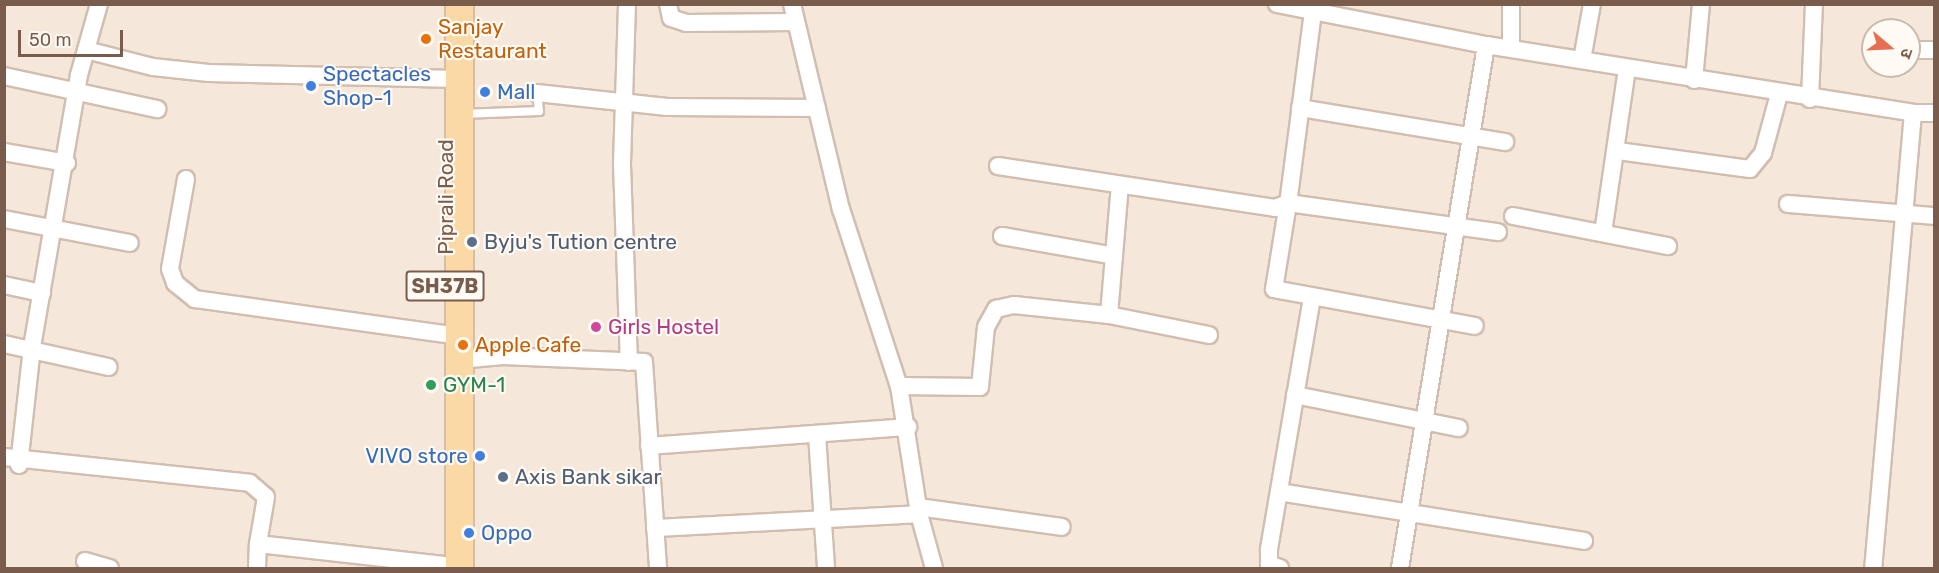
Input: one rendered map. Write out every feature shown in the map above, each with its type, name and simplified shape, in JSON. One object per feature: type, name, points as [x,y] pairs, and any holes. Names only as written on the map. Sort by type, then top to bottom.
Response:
[{"type":"main road","name":"Piprali Road","points":[[447,4],[445,334],[449,568]]},
{"type":"main road","points":[[449,568],[459,360],[459,4]]},
{"type":"street","points":[[99,4],[77,93],[67,163],[32,347],[14,460],[250,483],[266,497],[258,544],[257,568]]},
{"type":"street","points":[[627,4],[623,104],[629,362]]},
{"type":"street","points":[[668,4],[671,18],[686,23],[796,22]]},
{"type":"street","points":[[792,4],[841,209],[899,386],[908,427],[919,510],[934,568]]},
{"type":"street","points":[[1277,4],[1314,6],[1486,45],[1694,80],[1810,99],[1913,113],[1935,113]]},
{"type":"street","points":[[1510,4],[1511,48]]},
{"type":"street","points":[[1582,60],[1592,4]]},
{"type":"street","points":[[1694,80],[1701,4]]},
{"type":"street","points":[[1810,99],[1814,4]]},
{"type":"street","points":[[1314,6],[1288,203],[1274,289],[1475,326]]},
{"type":"street","points":[[1400,568],[1486,45]]},
{"type":"street","points":[[86,50],[153,67],[209,73],[447,79]]},
{"type":"street","points":[[1603,233],[1618,151],[1627,68]]},
{"type":"street","points":[[4,76],[157,109]]},
{"type":"street","points":[[537,93],[623,104],[817,108]]},
{"type":"street","points":[[1618,151],[1750,169],[1763,153],[1779,94]]},
{"type":"street","points":[[1300,108],[1471,140],[1505,142]]},
{"type":"street","points":[[1873,568],[1913,113]]},
{"type":"street","points":[[4,153],[67,163]]},
{"type":"street","points":[[998,166],[1275,208],[1288,203],[1498,232]]},
{"type":"street","points":[[186,178],[170,269],[174,283],[195,299],[445,334]]},
{"type":"street","points":[[1109,315],[1120,185]]},
{"type":"street","points":[[1788,204],[1935,216]]},
{"type":"street","points":[[1513,216],[1668,246]]},
{"type":"street","points":[[4,219],[130,243]]},
{"type":"street","points":[[1002,236],[1114,256]]},
{"type":"street","points":[[4,285],[42,293]]},
{"type":"street","points":[[1280,568],[1269,564],[1312,297]]},
{"type":"street","points":[[899,386],[980,387],[986,327],[996,309],[1014,305],[1109,315],[1209,335]]},
{"type":"street","points":[[4,344],[32,347],[110,367]]},
{"type":"street","points":[[459,360],[503,356],[644,362],[658,568]]},
{"type":"street","points":[[1295,394],[1426,419],[1459,428]]},
{"type":"street","points":[[649,446],[908,427]]},
{"type":"street","points":[[817,435],[826,568]]},
{"type":"street","points":[[1279,492],[1584,541]]},
{"type":"street","points":[[655,528],[824,519],[919,510],[1062,527]]},
{"type":"street","points":[[258,544],[449,568]]},
{"type":"street","points":[[85,561],[110,568]]},
{"type":"lane","points":[[460,114],[539,111],[537,93]]},
{"type":"shaded area","points":[[5,5],[1934,5],[1934,568],[5,568]]},
{"type":"place","name":"Sanjay Restaurant","points":[[426,39]]},
{"type":"place","name":"Spectacles Shop-1","points":[[311,86]]},
{"type":"place","name":"Mall","points":[[485,92]]},
{"type":"place","name":"Byju's Tution centre","points":[[472,242]]},
{"type":"place","name":"Girls Hostel","points":[[596,327]]},
{"type":"place","name":"Apple Cafe","points":[[463,345]]},
{"type":"place","name":"GYM-1","points":[[431,385]]},
{"type":"place","name":"VIVO store","points":[[480,456]]},
{"type":"place","name":"Axis Bank sikar","points":[[503,477]]},
{"type":"place","name":"Oppo","points":[[469,533]]}]
